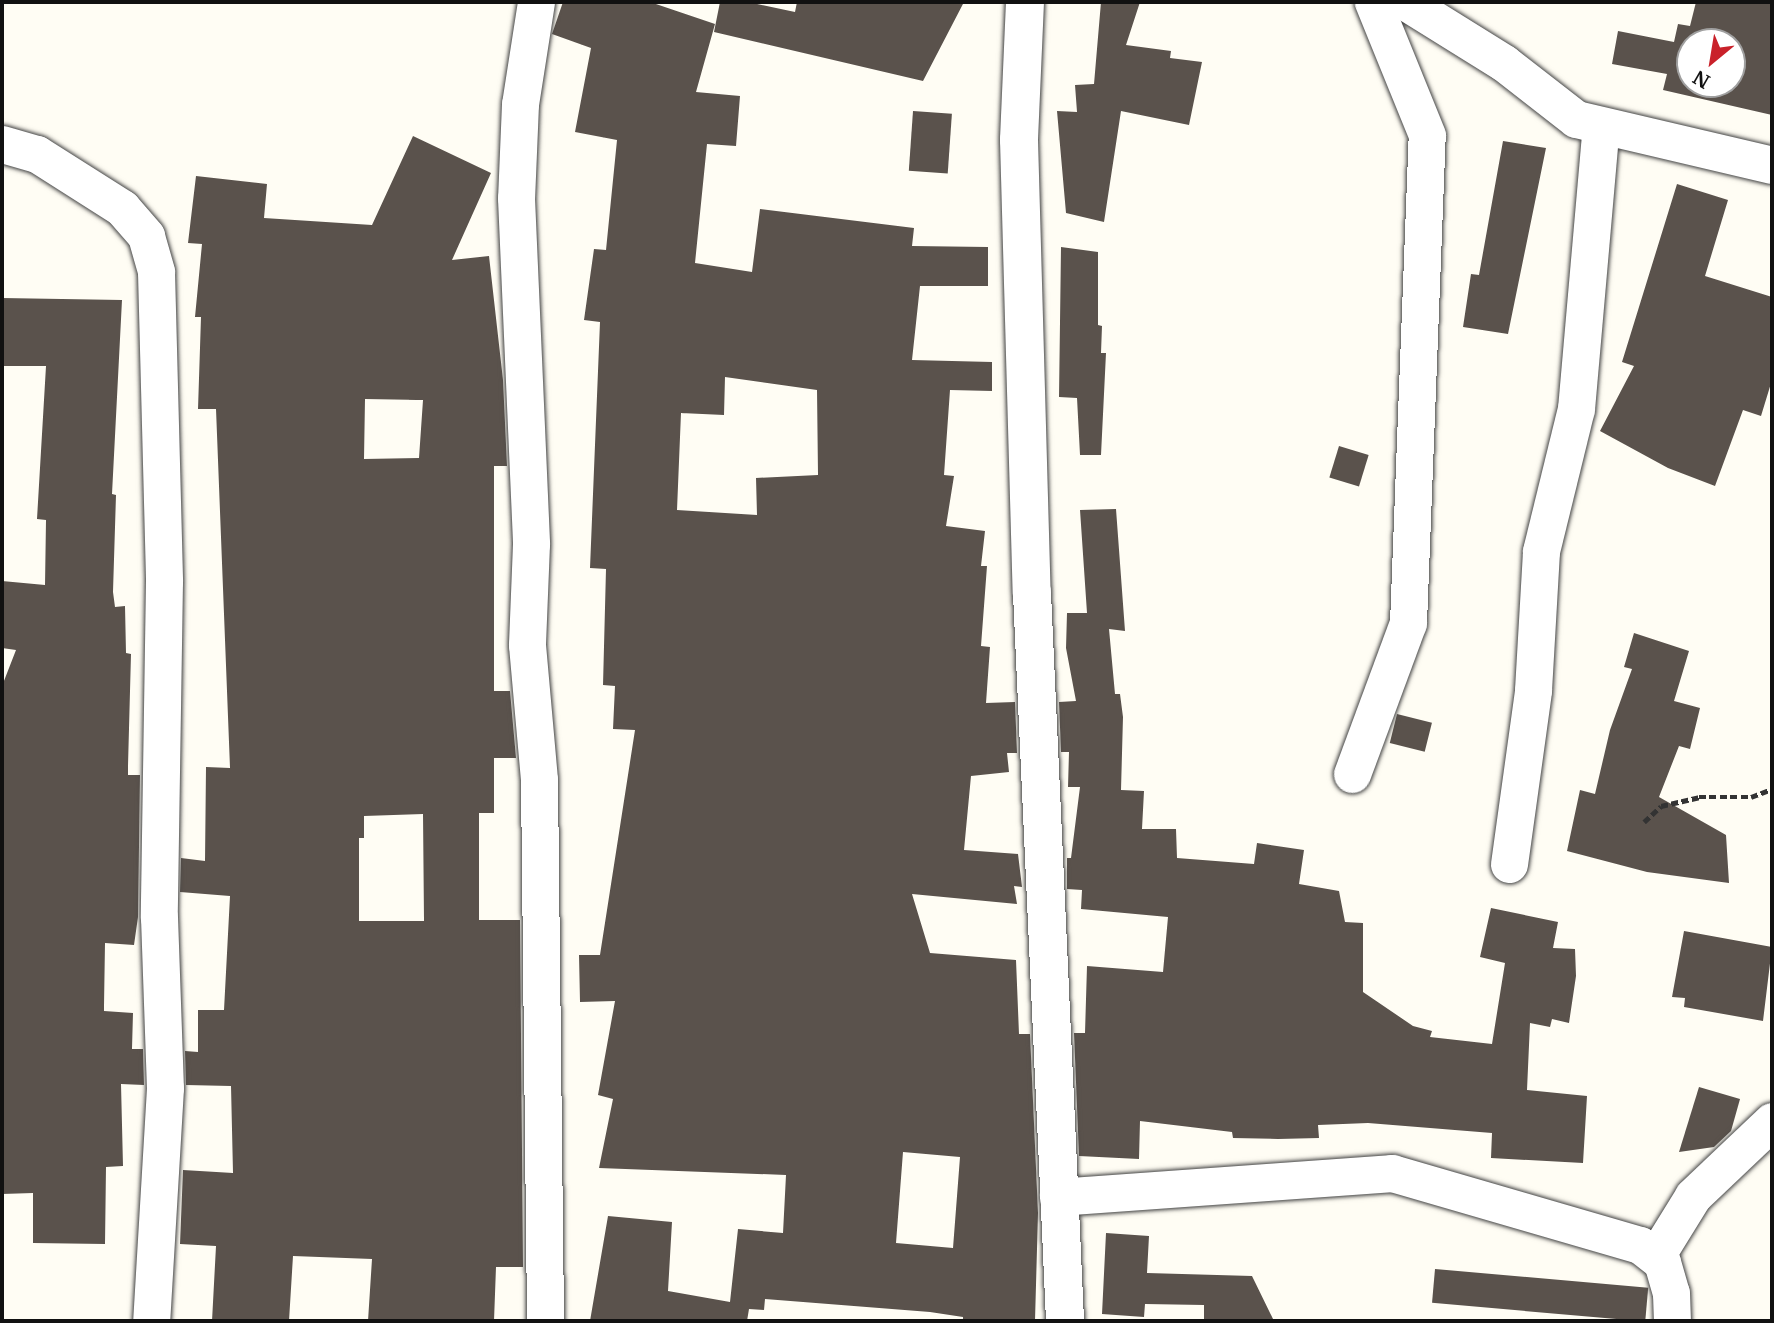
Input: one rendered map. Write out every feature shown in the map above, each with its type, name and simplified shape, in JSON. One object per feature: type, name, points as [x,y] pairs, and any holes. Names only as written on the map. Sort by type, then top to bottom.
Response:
[{"type":"street","points":[[536,2],[520,104],[516,198],[531,544],[527,645],[539,780],[545,1321]]},
{"type":"street","points":[[1026,2],[1019,140],[1058,1197],[1065,1321]]},
{"type":"street","points":[[1352,774],[1408,622],[1427,135],[1373,2]]},
{"type":"street","points":[[1406,2],[1504,63],[1589,123],[1772,165]]},
{"type":"street","points":[[1509,864],[1533,690],[1541,551],[1576,409],[1589,123]]},
{"type":"street","points":[[2,144],[37,154],[122,208],[146,236],[156,272],[164,581],[159,917],[165,1088],[151,1321]]},
{"type":"street","points":[[1657,1256],[1693,1196],[1772,1121]]},
{"type":"street","points":[[1058,1197],[1392,1173],[1640,1245],[1657,1256],[1671,1293],[1672,1321]]},
{"type":"path","points":[[1644,822],[1661,806],[1699,797],[1751,797],[1772,789]]},
{"type":"building","points":[[563,2],[650,2],[715,24],[696,92],[740,96],[736,146],[707,144],[695,263],[752,272],[760,209],[914,228],[912,246],[988,247],[988,286],[920,286],[912,360],[992,362],[992,391],[950,390],[944,475],[954,476],[946,526],[985,531],[981,566],[987,566],[981,646],[990,647],[986,703],[1015,702],[1017,753],[1007,753],[1009,772],[971,776],[964,850],[1018,854],[1022,887],[1014,886],[1017,904],[912,894],[930,953],[1016,960],[1019,1034],[1030,1034],[1038,1213],[1035,1321],[963,1321],[963,1317],[930,1312],[765,1299],[764,1310],[749,1309],[747,1321],[590,1321],[608,1216],[672,1222],[668,1291],[730,1302],[738,1229],[783,1233],[786,1175],[599,1168],[613,1099],[598,1095],[615,1001],[580,1002],[579,955],[600,955],[635,730],[613,729],[615,686],[603,685],[606,569],[590,568],[600,322],[584,320],[594,249],[606,250],[617,140],[575,132],[591,48],[552,34]],"holes":[[[725,377],[817,390],[818,475],[756,478],[757,515],[677,510],[681,413],[724,415]],[[903,1152],[960,1157],[953,1248],[896,1243]]]},
{"type":"building","points":[[720,2],[748,2],[795,12],[797,2],[964,2],[923,81],[714,32]]},
{"type":"building","points":[[1101,2],[1140,2],[1126,45],[1171,51],[1170,58],[1202,62],[1189,125],[1121,111],[1104,222],[1066,213],[1057,111],[1077,112],[1075,85],[1094,84]]},
{"type":"building","points":[[1696,2],[1772,2],[1772,115],[1698,98],[1746,98],[1746,28],[1677,28],[1678,24],[1690,26]]},
{"type":"building","points":[[1618,31],[1674,42],[1676,33],[1676,93],[1663,90],[1667,74],[1612,64]]},
{"type":"building","points":[[913,111],[952,114],[948,174],[909,171]]},
{"type":"building","points":[[413,136],[491,173],[452,260],[489,256],[503,380],[507,466],[494,466],[494,691],[510,691],[516,758],[494,758],[494,813],[479,813],[479,920],[520,920],[523,1267],[496,1267],[494,1321],[368,1321],[372,1259],[293,1256],[289,1321],[212,1321],[216,1246],[180,1244],[183,1170],[233,1173],[231,1086],[186,1085],[185,1051],[198,1052],[198,1010],[224,1010],[230,896],[180,892],[181,858],[205,861],[206,767],[230,768],[216,409],[198,409],[201,317],[195,317],[202,244],[188,243],[196,176],[267,184],[264,218],[372,225]],"holes":[[[365,399],[423,400],[419,458],[364,459]],[[423,814],[424,921],[359,921],[359,838],[364,838],[364,816]]]},
{"type":"building","points":[[1503,141],[1546,148],[1508,334],[1463,327],[1471,274],[1479,275]]},
{"type":"building","points":[[1677,184],[1728,200],[1705,276],[1772,297],[1772,380],[1761,416],[1743,410],[1715,486],[1668,468],[1600,431],[1634,366],[1622,362]]},
{"type":"building","points":[[1061,247],[1098,252],[1098,325],[1102,326],[1101,353],[1106,353],[1101,455],[1080,455],[1077,398],[1059,397]]},
{"type":"building","points":[[2,298],[122,300],[112,494],[116,495],[113,592],[115,607],[125,606],[126,653],[131,654],[128,775],[140,775],[138,917],[134,945],[105,943],[104,1011],[133,1013],[132,1049],[143,1049],[144,1085],[121,1084],[123,1166],[106,1167],[105,1244],[33,1243],[33,1193],[2,1194],[2,686],[16,650],[2,648],[2,581],[45,585],[46,520],[37,519],[46,366],[2,366]]},
{"type":"building","points":[[1339,446],[1369,455],[1359,487],[1329,478]]},
{"type":"building","points":[[1116,509],[1125,631],[1109,629],[1115,694],[1120,694],[1123,717],[1121,790],[1144,791],[1142,829],[1176,829],[1177,858],[1254,864],[1257,843],[1304,850],[1299,884],[1339,891],[1345,922],[1363,923],[1363,992],[1413,1026],[1432,1031],[1430,1037],[1492,1044],[1505,963],[1480,957],[1491,908],[1558,922],[1553,948],[1575,949],[1576,976],[1569,1023],[1552,1019],[1550,1027],[1530,1023],[1527,1090],[1587,1096],[1583,1163],[1491,1158],[1492,1133],[1368,1123],[1318,1125],[1319,1138],[1278,1139],[1233,1138],[1232,1132],[1140,1121],[1139,1159],[1079,1156],[1074,1033],[1085,1033],[1087,966],[1163,972],[1168,917],[1081,909],[1082,890],[1067,889],[1067,858],[1071,858],[1080,787],[1068,787],[1069,752],[1061,752],[1059,702],[1076,701],[1066,648],[1067,613],[1087,613],[1080,510]]},
{"type":"building","points":[[1634,633],[1689,651],[1674,701],[1700,708],[1690,749],[1679,746],[1659,797],[1726,835],[1729,883],[1647,872],[1567,851],[1580,790],[1595,794],[1610,730],[1632,669],[1624,667]]},
{"type":"building","points":[[1397,714],[1432,723],[1425,752],[1390,743]]},
{"type":"building","points":[[1684,931],[1772,947],[1763,1021],[1684,1007],[1685,998],[1672,997]]},
{"type":"building","points":[[1699,1087],[1740,1099],[1731,1131],[1714,1147],[1679,1152]]},
{"type":"building","points":[[1106,1233],[1149,1236],[1147,1273],[1252,1276],[1274,1321],[1204,1321],[1204,1305],[1145,1304],[1144,1317],[1102,1314]]},
{"type":"building","points":[[1435,1269],[1648,1288],[1645,1321],[1432,1303]]}]
